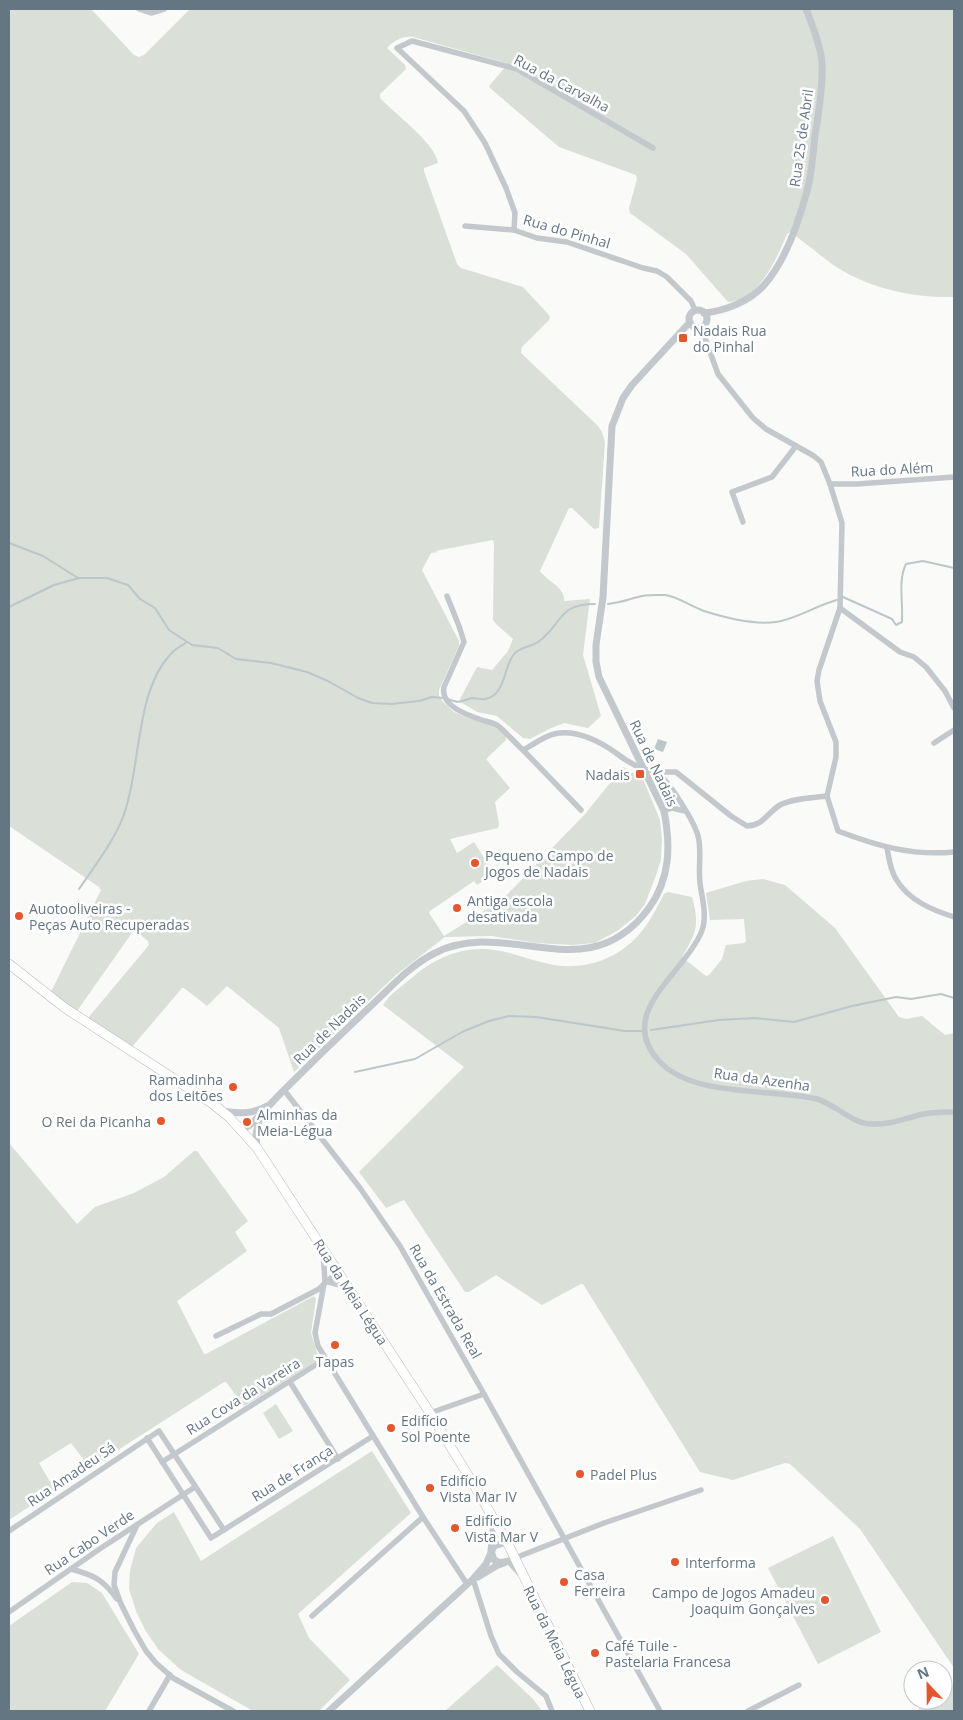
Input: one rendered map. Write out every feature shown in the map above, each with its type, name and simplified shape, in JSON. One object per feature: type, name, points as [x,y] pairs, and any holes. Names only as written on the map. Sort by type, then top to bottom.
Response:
[{"type":"main road","name":"Rua da Meia Légua","points":[[9,964],[65,1008],[195,1091],[222,1111],[256,1148],[430,1413],[494,1520],[508,1544],[512,1560],[524,1578],[590,1711]]},
{"type":"street","points":[[139,9],[143,12],[151,13],[164,9]]},
{"type":"street","name":"Rua 25 de Abril","points":[[704,313],[740,303],[764,285],[775,270],[789,242],[807,191],[819,111],[822,62],[806,9]]},
{"type":"street","name":"Rua da Carvalha","points":[[397,48],[412,41],[517,69],[653,148]]},
{"type":"street","name":"Rua do Pinhal","points":[[397,48],[464,111],[485,142],[509,196],[514,213],[514,230],[537,238],[567,242],[656,271],[667,277],[691,301],[695,310]]},
{"type":"street","points":[[465,226],[514,230]]},
{"type":"street","points":[[695,310],[704,313],[706,320],[700,327],[695,327],[690,322],[689,316],[695,310]]},
{"type":"street","name":"Rua de Nadais","points":[[257,1114],[238,1118],[237,1126],[250,1125],[257,1114],[270,1104],[410,969],[436,952],[459,945],[492,942],[564,951],[584,950],[605,944],[622,935],[639,921],[653,902],[666,871],[669,849],[668,829],[664,811],[599,677],[596,662],[596,644],[603,597],[612,426],[623,398],[658,355],[690,322]]},
{"type":"street","points":[[700,327],[718,374],[753,418],[766,429],[821,462],[842,523],[840,608],[817,681],[820,701],[836,742],[836,757],[827,796],[838,831],[887,848],[909,852],[954,852]]},
{"type":"street","points":[[743,522],[732,492],[772,477],[796,446]]},
{"type":"street","name":"Rua do Além","points":[[830,484],[857,484],[954,477]]},
{"type":"street","points":[[447,596],[460,626],[464,642],[444,687],[445,700],[469,715],[495,724],[581,810]]},
{"type":"street","points":[[840,608],[900,652],[914,657],[926,667],[945,692],[954,708]]},
{"type":"street","points":[[934,743],[954,730]]},
{"type":"street","points":[[523,750],[554,734],[578,734],[603,744],[629,763],[656,772],[676,772],[731,816],[747,826],[759,824],[780,806],[794,801],[827,796]]},
{"type":"street","name":"Rua da Azenha","points":[[656,772],[671,787],[698,836],[699,881],[704,919],[702,931],[696,943],[650,1004],[644,1021],[647,1041],[659,1061],[679,1076],[712,1086],[819,1100],[867,1124],[890,1124],[921,1114],[954,1112]]},
{"type":"street","points":[[664,811],[672,808],[685,811]]},
{"type":"street","points":[[887,848],[895,878],[907,894],[924,904],[954,916]]},
{"type":"street","name":"Rua da Estrada Real","points":[[284,1090],[360,1188],[400,1246],[565,1538],[660,1711]]},
{"type":"street","name":"Rua de Nadais","points":[[222,1111],[238,1114],[257,1114]]},
{"type":"street","points":[[256,1148],[257,1114]]},
{"type":"street","points":[[323,1249],[324,1280],[315,1333],[318,1346],[424,1517],[470,1582],[499,1654],[546,1696],[552,1711]]},
{"type":"street","points":[[216,1336],[261,1314],[271,1314],[319,1289],[324,1280],[336,1269]]},
{"type":"street","points":[[324,1280],[347,1287]]},
{"type":"street","name":"Rua Cova da Vareira","points":[[162,1462],[325,1359]]},
{"type":"street","points":[[290,1382],[338,1459]]},
{"type":"street","points":[[430,1413],[484,1394]]},
{"type":"street","points":[[159,1431],[224,1530],[211,1538],[147,1438],[159,1431]]},
{"type":"street","name":"Rua de França","points":[[224,1530],[373,1436]]},
{"type":"street","name":"Rua Amadeu Sá","points":[[9,1531],[147,1438]]},
{"type":"street","name":"Rua Cabo Verde","points":[[9,1612],[195,1487]]},
{"type":"street","points":[[470,1582],[496,1566],[565,1538],[701,1490]]},
{"type":"street","points":[[312,1616],[424,1517]]},
{"type":"street","points":[[494,1520],[492,1551],[496,1562],[512,1560]]},
{"type":"street","points":[[121,1604],[114,1585],[114,1572],[137,1525]]},
{"type":"street","points":[[329,1711],[470,1582],[486,1564],[497,1544],[508,1544]]},
{"type":"street","points":[[71,1569],[98,1578],[109,1587],[121,1604],[146,1651],[156,1664],[170,1675],[233,1711]]},
{"type":"street","points":[[149,1711],[170,1675]]},
{"type":"street","points":[[748,1711],[799,1685]]},
{"type":"shaded area","points":[[9,9],[91,9],[134,55],[139,57],[144,55],[190,9],[954,9],[954,297],[897,292],[856,278],[836,267],[790,232],[787,234],[772,266],[758,287],[749,295],[739,300],[728,302],[686,254],[630,213],[629,208],[637,179],[636,175],[559,147],[490,88],[489,86],[507,65],[506,63],[413,37],[399,39],[387,48],[405,65],[406,69],[380,94],[380,98],[414,129],[436,155],[438,163],[424,168],[424,171],[457,264],[461,268],[523,287],[548,314],[549,320],[522,347],[521,353],[598,426],[605,442],[599,528],[594,529],[572,508],[569,508],[540,571],[559,588],[564,596],[564,601],[590,599],[583,655],[601,716],[588,728],[564,723],[530,739],[523,738],[497,716],[477,712],[459,701],[477,667],[492,670],[508,651],[513,639],[493,620],[493,540],[435,551],[438,552],[431,553],[422,570],[459,641],[459,646],[439,690],[439,696],[454,712],[493,725],[506,736],[506,740],[486,759],[510,788],[495,802],[498,828],[450,839],[457,853],[474,842],[494,874],[477,885],[474,881],[429,913],[444,936],[503,899],[585,814],[623,767],[643,779],[660,820],[662,840],[661,860],[645,904],[636,916],[617,931],[595,943],[572,945],[537,943],[491,936],[445,937],[396,975],[294,1072],[279,1028],[227,986],[207,1006],[182,988],[132,1047],[88,1018],[149,945],[148,941],[134,930],[77,1011],[51,992],[101,890],[9,826]]},
{"type":"shaded area","points":[[658,739],[667,742],[663,752],[654,749]]},
{"type":"shaded area","points":[[763,879],[785,885],[835,928],[899,1017],[906,1019],[922,1016],[945,1035],[954,1033],[954,1668],[953,1660],[949,1660],[860,1529],[790,1464],[785,1463],[733,1480],[700,1472],[583,1284],[542,1305],[496,1275],[469,1292],[465,1292],[404,1200],[386,1208],[359,1172],[464,1067],[383,1005],[392,994],[420,971],[454,953],[473,949],[498,950],[559,966],[573,966],[601,961],[625,948],[636,938],[648,923],[664,894],[668,892],[692,897],[696,915],[695,929],[691,942],[682,957],[706,976],[722,959],[726,945],[744,943],[746,941],[744,919],[710,920],[706,893],[746,881]]},
{"type":"shaded area","points":[[9,1143],[77,1224],[95,1207],[134,1193],[164,1177],[194,1151],[197,1151],[248,1221],[235,1232],[247,1251],[177,1301],[204,1354],[314,1296],[316,1299],[311,1333],[318,1356],[317,1361],[244,1406],[226,1382],[224,1382],[90,1468],[71,1443],[39,1463],[55,1490],[9,1520]]},
{"type":"shaded area","points":[[276,1404],[293,1431],[279,1439],[263,1413]]},
{"type":"shaded area","points":[[372,1451],[411,1513],[298,1614],[309,1638],[350,1680],[319,1711],[253,1711],[181,1670],[158,1649],[145,1630],[129,1589],[130,1571],[136,1548],[157,1523],[174,1512],[201,1561]]},
{"type":"shaded area","name":"Campo de Jogos Amadeu Joaquim Gonçalves","points":[[833,1536],[881,1632],[818,1664],[768,1568]]},
{"type":"shaded area","points":[[72,1582],[87,1583],[102,1593],[139,1654],[105,1711],[9,1711],[9,1626]]},
{"type":"shaded area","points":[[497,1665],[533,1699],[542,1711],[445,1711]]},
{"type":"shaded area","points":[[953,1687],[954,1711],[916,1711],[953,1710]]},
{"type":"waterway","points":[[9,543],[43,556],[78,578]]},
{"type":"waterway","points":[[843,597],[892,619],[896,625],[902,622],[901,584],[906,564],[923,561],[954,568]]},
{"type":"waterway","points":[[9,607],[54,585],[79,578],[107,578],[128,585],[140,599],[155,608],[169,630],[192,645],[218,648],[236,659],[271,663],[307,672],[328,681],[358,698],[372,703],[391,704],[419,701],[432,697],[443,698]]},
{"type":"waterway","points":[[608,604],[644,595],[665,595],[720,616],[768,623],[792,618],[837,600]]},
{"type":"waterway","points":[[448,699],[459,702],[473,698],[484,699],[492,696],[501,687],[510,660],[516,652],[538,642],[567,611],[574,607],[595,604]]},
{"type":"waterway","points":[[79,889],[109,845],[123,817],[129,798],[144,711],[150,690],[158,672],[171,654],[187,642]]},
{"type":"waterway","points":[[651,1030],[719,1020],[755,1018],[794,1022],[852,1006],[896,997],[911,999],[941,994],[954,998]]},
{"type":"waterway","points":[[355,1072],[415,1059],[462,1032],[489,1021],[509,1016],[536,1017],[625,1031],[641,1031]]},
{"type":"place","name":"Nadais Rua do Pinhal","points":[[683,338]]},
{"type":"place","name":"Nadais","points":[[640,774]]},
{"type":"place","name":"Pequeno Campo de Jogos de Nadais","points":[[475,863]]},
{"type":"place","name":"Antiga escola desativada","points":[[457,908]]},
{"type":"place","name":"Auotooliveiras - Peças Auto Recuperadas","points":[[19,916]]},
{"type":"place","name":"Ramadinha dos Leitões","points":[[233,1087]]},
{"type":"place","name":"O Rei da Picanha","points":[[161,1121]]},
{"type":"place","name":"Alminhas da Meia-Légua","points":[[247,1122]]},
{"type":"place","name":"Tapas","points":[[335,1345]]},
{"type":"place","name":"Edifício Sol Poente","points":[[391,1428]]},
{"type":"place","name":"Padel Plus","points":[[580,1474]]},
{"type":"place","name":"Edifício Vista Mar IV","points":[[430,1488]]},
{"type":"place","name":"Edifício Vista Mar V","points":[[455,1528]]},
{"type":"place","name":"Interforma","points":[[675,1562]]},
{"type":"place","name":"Casa Ferreira","points":[[564,1582]]},
{"type":"place","name":"Campo de Jogos Amadeu Joaquim Gonçalves","points":[[825,1600]]},
{"type":"place","name":"Café Tuile - Pastelaria Francesa","points":[[595,1653]]}]
